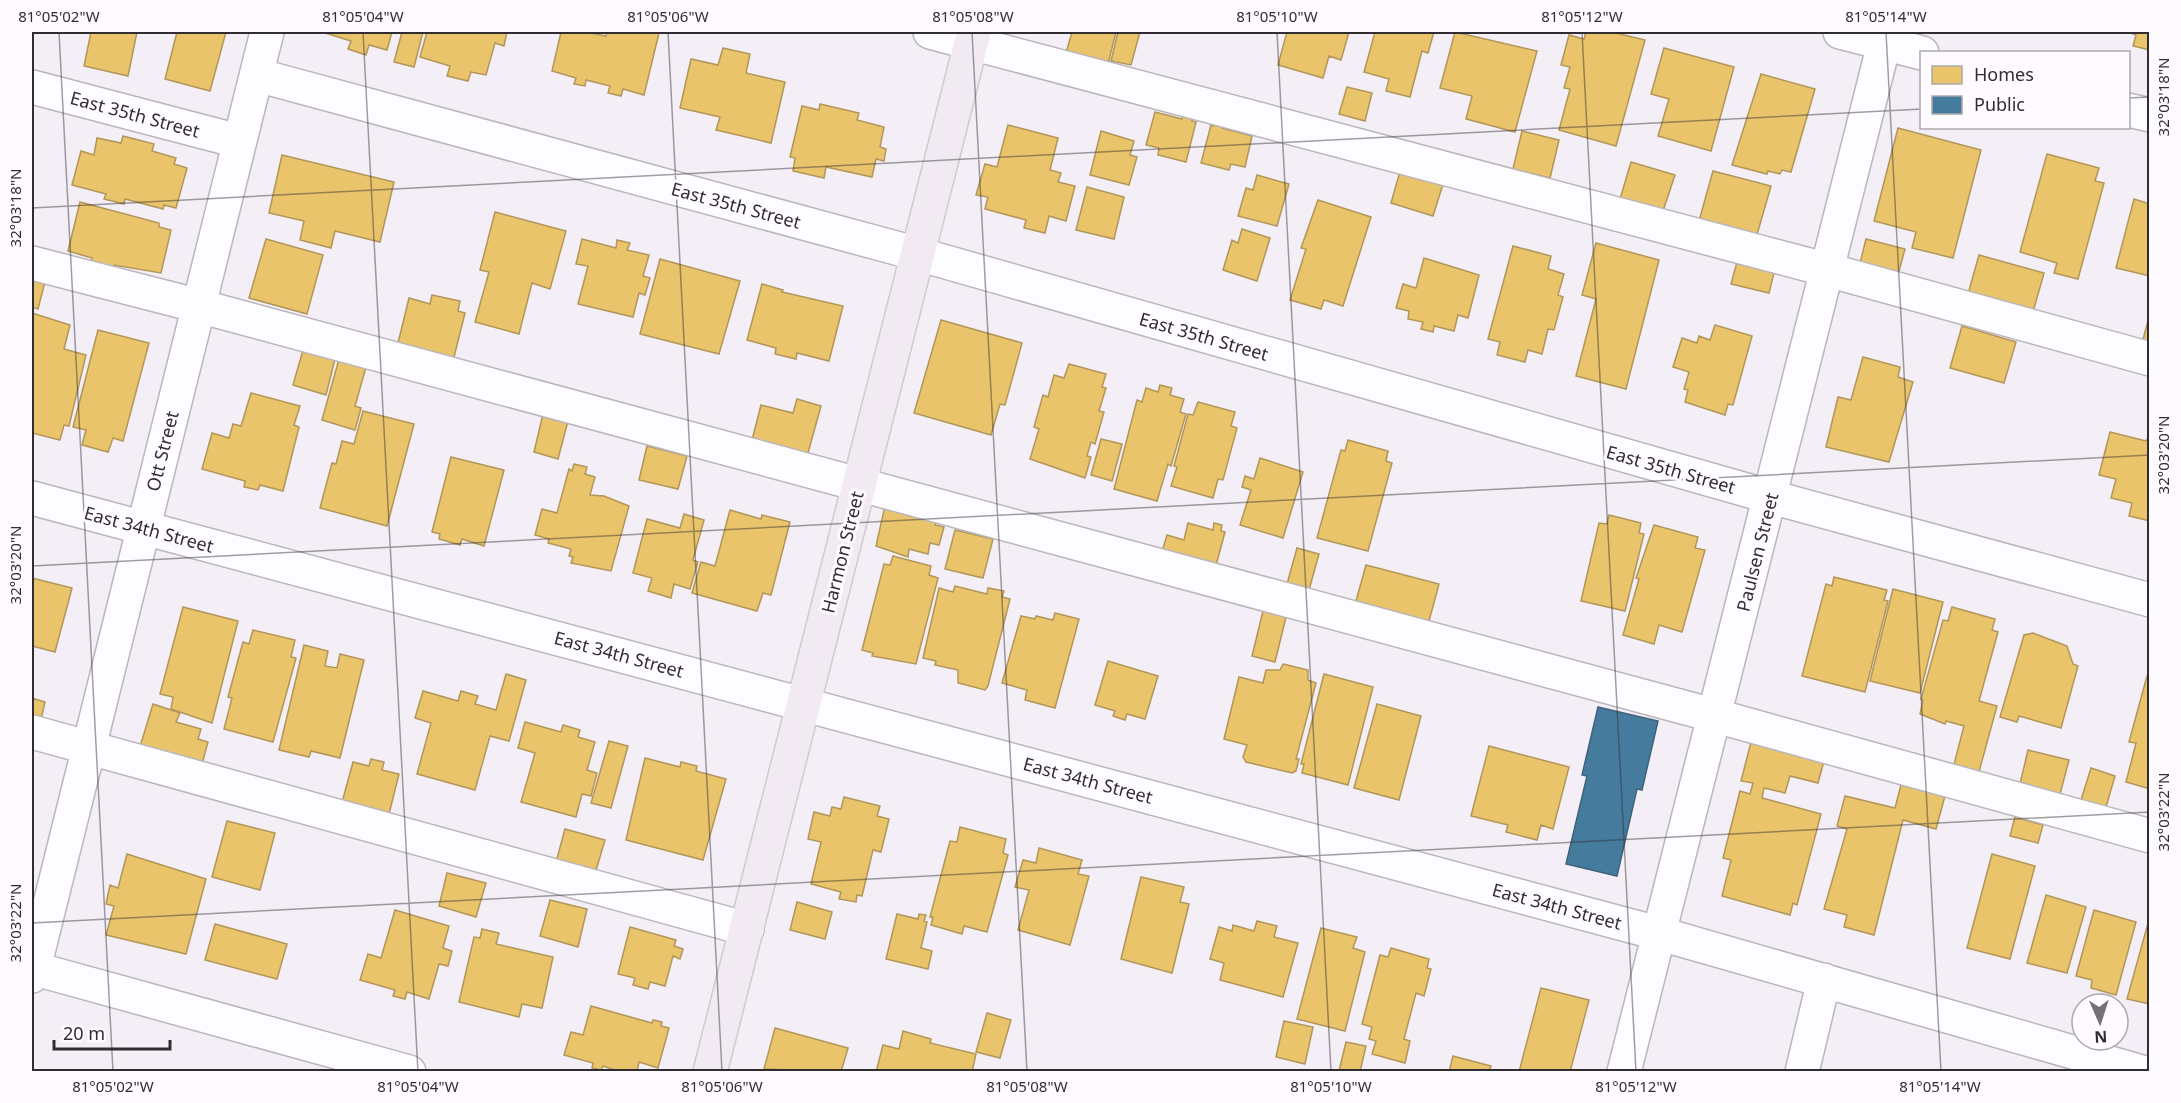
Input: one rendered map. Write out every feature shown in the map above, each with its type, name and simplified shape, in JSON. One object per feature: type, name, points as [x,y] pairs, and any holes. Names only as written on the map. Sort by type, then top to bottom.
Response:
[{"type":"main road","name":"Harmon Street","points":[[710,1071],[973,37]]},
{"type":"street","name":"Ott Street","points":[[32,971],[90,747],[142,528],[267,32]]},
{"type":"street","points":[[930,32],[973,37],[2150,359]]},
{"type":"street","points":[[1840,32],[1886,37],[1920,52]]},
{"type":"street","name":"Paulsen Street","points":[[1624,1071],[1661,934],[1886,37]]},
{"type":"street","name":"East 35th Street","points":[[257,75],[918,254],[1771,497],[2150,600]]},
{"type":"street","name":"East 35th Street","points":[[32,87],[238,141]]},
{"type":"street","points":[[2130,110],[2150,115]]},
{"type":"street","points":[[32,263],[199,306],[1716,716],[2150,836]]},
{"type":"street","name":"East 34th Street","points":[[32,498],[1661,934],[2142,1071]]},
{"type":"street","points":[[32,732],[747,929]]},
{"type":"street","points":[[32,971],[410,1071]]},
{"type":"street","points":[[1802,1071],[1824,980]]},
{"type":"building: Homes","points":[[91,32],[137,32],[128,76],[84,66]]},
{"type":"building: Homes","points":[[177,32],[226,32],[210,91],[165,79]]},
{"type":"building: Homes","points":[[322,32],[392,32],[387,50],[369,45],[366,55],[348,49],[351,41]]},
{"type":"building: Homes","points":[[402,32],[423,32],[414,67],[394,62]]},
{"type":"building: Homes","points":[[427,32],[507,32],[504,46],[495,43],[486,75],[471,72],[468,81],[447,76],[450,66],[420,57]]},
{"type":"building: Homes","points":[[561,32],[586,32],[606,36],[607,32],[659,33],[644,95],[623,89],[621,96],[608,93],[610,86],[586,80],[585,86],[574,84],[576,78],[552,71]]},
{"type":"building: Homes","points":[[1072,32],[1116,32],[1108,64],[1066,53]]},
{"type":"building: Homes","points":[[1118,32],[1140,32],[1131,65],[1111,61]]},
{"type":"building: Homes","points":[[1287,32],[1349,32],[1341,60],[1329,56],[1323,78],[1278,65]]},
{"type":"building: Homes","points":[[1375,32],[1434,32],[1428,53],[1422,51],[1410,97],[1386,91],[1389,79],[1364,72]]},
{"type":"building: Homes","points":[[1455,32],[1537,51],[1515,132],[1466,119],[1472,96],[1440,88]]},
{"type":"building: Homes","points":[[1586,32],[1612,32],[1645,40],[1616,146],[1559,130],[1570,89],[1564,88],[1570,67],[1561,65],[1569,35],[1584,39]]},
{"type":"building: Homes","points":[[2128,32],[2150,32],[2150,50],[2133,46],[2136,35]]},
{"type":"building: Homes","points":[[723,48],[750,54],[746,73],[785,82],[771,143],[716,130],[720,117],[680,108],[691,59],[718,65]]},
{"type":"building: Homes","points":[[1664,48],[1734,67],[1711,151],[1658,136],[1669,99],[1651,94]]},
{"type":"building: Homes","points":[[1761,74],[1815,89],[1791,172],[1782,170],[1780,174],[1768,171],[1767,174],[1732,165]]},
{"type":"building: Homes","points":[[1347,87],[1372,93],[1365,121],[1339,114]]},
{"type":"building: Homes","points":[[820,104],[859,113],[857,120],[884,127],[880,147],[886,149],[884,161],[876,159],[872,177],[826,167],[824,178],[793,171],[795,158],[790,157],[802,106],[819,110]]},
{"type":"building: Homes","points":[[1155,112],[1182,119],[1183,115],[1193,118],[1192,121],[1196,122],[1186,162],[1158,155],[1159,148],[1146,145]]},
{"type":"building: Homes","points":[[1215,121],[1223,124],[1222,128],[1252,136],[1245,167],[1231,164],[1229,170],[1201,163],[1211,125],[1214,126]]},
{"type":"building: Homes","points":[[1008,125],[1058,138],[1050,170],[1061,173],[1058,182],[1075,186],[1066,221],[1049,216],[1045,233],[1024,228],[1026,220],[985,209],[988,197],[976,195],[985,164],[997,167]]},
{"type":"building: Homes","points":[[1898,128],[1981,150],[1953,258],[1912,248],[1916,232],[1874,221]]},
{"type":"building: Homes","points":[[1101,131],[1134,141],[1130,155],[1137,157],[1129,185],[1090,175]]},
{"type":"building: Homes","points":[[1522,131],[1559,140],[1550,178],[1513,169]]},
{"type":"building: Homes","points":[[123,136],[154,144],[152,151],[176,158],[174,164],[187,168],[176,208],[164,205],[163,209],[125,199],[124,204],[104,199],[106,194],[72,185],[81,151],[94,155],[97,138],[121,143]]},
{"type":"building: Homes","points":[[2047,154],[2099,168],[2095,181],[2104,183],[2078,279],[2054,273],[2057,263],[2020,252]]},
{"type":"building: Homes","points":[[282,155],[394,182],[380,242],[335,231],[331,248],[300,240],[304,221],[269,213]]},
{"type":"building: Homes","points":[[1631,162],[1675,175],[1663,211],[1620,199]]},
{"type":"building: Homes","points":[[1401,168],[1444,181],[1433,216],[1391,203]]},
{"type":"building: Homes","points":[[1713,171],[1771,186],[1756,238],[1699,221]]},
{"type":"building: Homes","points":[[1257,175],[1289,184],[1277,226],[1238,216],[1246,188],[1253,190]]},
{"type":"building: Homes","points":[[1087,187],[1124,197],[1114,239],[1076,230]]},
{"type":"building: Homes","points":[[2134,199],[2150,204],[2150,276],[2116,268]]},
{"type":"building: Homes","points":[[1318,200],[1371,217],[1343,306],[1324,300],[1321,309],[1290,300],[1306,249],[1301,248]]},
{"type":"building: Homes","points":[[80,202],[159,223],[159,227],[171,230],[161,273],[114,265],[113,271],[90,265],[92,258],[68,251]]},
{"type":"building: Homes","points":[[495,212],[566,231],[550,289],[532,283],[519,334],[475,322],[489,272],[480,270]]},
{"type":"building: Homes","points":[[1242,229],[1270,238],[1257,281],[1223,270],[1232,240],[1238,243]]},
{"type":"building: Homes","points":[[266,239],[323,255],[307,314],[249,298]]},
{"type":"building: Homes","points":[[582,239],[616,248],[617,240],[630,243],[627,250],[649,255],[643,276],[650,278],[645,295],[639,293],[633,317],[578,304],[588,266],[576,264]]},
{"type":"building: Homes","points":[[1866,239],[1905,249],[1897,278],[1859,267]]},
{"type":"building: Homes","points":[[1596,243],[1659,260],[1626,389],[1576,376],[1596,299],[1582,295]]},
{"type":"building: Homes","points":[[1513,246],[1551,256],[1548,269],[1564,274],[1558,295],[1563,297],[1554,330],[1548,329],[1542,354],[1528,350],[1525,362],[1497,355],[1500,342],[1488,339]]},
{"type":"building: Homes","points":[[1739,255],[1776,265],[1769,293],[1731,284]]},
{"type":"building: Homes","points":[[1979,255],[2044,273],[2033,312],[1968,294]]},
{"type":"building: Homes","points":[[1424,258],[1479,275],[1468,318],[1458,315],[1454,331],[1434,326],[1433,332],[1421,329],[1423,322],[1408,319],[1409,311],[1396,308],[1403,284],[1416,288]]},
{"type":"building: Homes","points":[[660,259],[740,281],[719,354],[640,334]]},
{"type":"building: Homes","points":[[32,274],[46,278],[38,309],[32,307]]},
{"type":"building: Homes","points":[[762,284],[783,290],[782,292],[843,306],[829,361],[797,353],[796,359],[775,354],[776,348],[747,340]]},
{"type":"building: Homes","points":[[432,295],[460,301],[458,311],[465,313],[453,361],[397,347],[409,298],[430,304]]},
{"type":"building: Homes","points":[[32,313],[70,325],[64,349],[86,355],[69,426],[64,425],[60,440],[32,433]]},
{"type":"building: Homes","points":[[2150,313],[2150,349],[2141,347]]},
{"type":"building: Homes","points":[[941,320],[1022,343],[1005,405],[1000,404],[991,435],[914,413]]},
{"type":"building: Homes","points":[[1715,325],[1752,336],[1733,405],[1728,404],[1725,415],[1685,402],[1688,390],[1684,389],[1689,372],[1673,367],[1682,338],[1697,343],[1699,336],[1710,340]]},
{"type":"building: Homes","points":[[1962,326],[2016,342],[2004,383],[1950,368]]},
{"type":"building: Homes","points":[[98,330],[149,343],[123,441],[113,438],[108,452],[82,445],[86,430],[73,427]]},
{"type":"building: Homes","points":[[303,350],[335,359],[326,395],[293,385]]},
{"type":"building: Homes","points":[[1863,357],[1900,367],[1898,377],[1913,382],[1889,462],[1826,447],[1838,397],[1851,400]]},
{"type":"building: Homes","points":[[339,359],[366,367],[355,406],[361,408],[355,430],[322,420]]},
{"type":"building: Homes","points":[[1069,364],[1106,374],[1102,387],[1106,388],[1099,411],[1104,412],[1095,444],[1091,442],[1087,456],[1091,457],[1085,478],[1030,459],[1039,429],[1034,427],[1043,395],[1048,397],[1054,375],[1064,378]]},
{"type":"building: Homes","points":[[1160,385],[1172,388],[1170,395],[1184,399],[1180,412],[1186,414],[1171,466],[1168,464],[1157,501],[1114,489],[1137,400],[1142,402],[1146,388],[1158,392]]},
{"type":"building: Homes","points":[[251,393],[300,406],[294,425],[299,427],[283,491],[260,485],[258,490],[244,487],[245,481],[202,469],[212,433],[229,438],[233,424],[241,426]]},
{"type":"building: Homes","points":[[797,399],[821,406],[806,460],[751,444],[761,405],[793,413]]},
{"type":"building: Homes","points":[[1198,402],[1235,412],[1231,426],[1237,428],[1223,480],[1218,479],[1213,498],[1171,486],[1188,414],[1193,415]]},
{"type":"building: Homes","points":[[363,411],[414,424],[387,526],[320,508],[332,463],[336,464],[342,441],[354,444]]},
{"type":"building: Homes","points":[[543,414],[568,421],[558,459],[534,452]]},
{"type":"building: Homes","points":[[2110,432],[2146,441],[2150,435],[2150,521],[2129,516],[2132,503],[2111,498],[2116,479],[2099,475]]},
{"type":"building: Homes","points":[[1101,439],[1122,444],[1112,481],[1091,475]]},
{"type":"building: Homes","points":[[1348,440],[1388,451],[1386,461],[1392,463],[1368,551],[1317,538],[1341,450],[1345,451]]},
{"type":"building: Homes","points":[[647,446],[687,456],[678,489],[639,480]]},
{"type":"building: Homes","points":[[451,457],[504,470],[484,546],[462,539],[460,545],[439,539],[440,534],[432,532]]},
{"type":"building: Homes","points":[[1260,458],[1303,472],[1283,538],[1240,525],[1251,490],[1242,487],[1245,476],[1254,479]]},
{"type":"building: Homes","points":[[574,464],[587,467],[585,474],[595,477],[590,495],[604,496],[629,506],[611,571],[571,563],[573,557],[569,556],[571,549],[548,543],[549,539],[535,535],[542,509],[557,513],[569,469],[572,471]]},
{"type":"building: Homes","points":[[885,506],[937,518],[935,525],[944,527],[939,545],[930,543],[928,554],[909,549],[908,557],[876,546]]},
{"type":"building: Homes","points":[[730,510],[761,519],[762,515],[790,522],[771,595],[763,593],[757,611],[692,593],[701,562],[715,566]]},
{"type":"building: Homes","points":[[684,514],[704,520],[693,560],[698,562],[690,589],[674,584],[671,598],[648,591],[652,578],[633,573],[647,519],[680,528]]},
{"type":"building: Homes","points":[[1609,515],[1641,523],[1639,533],[1644,534],[1625,611],[1581,601],[1599,523],[1607,524]]},
{"type":"building: Homes","points":[[1188,523],[1213,530],[1214,523],[1222,525],[1221,531],[1225,532],[1215,569],[1161,555],[1167,535],[1184,540]]},
{"type":"building: Homes","points":[[1654,525],[1698,537],[1695,548],[1705,550],[1682,632],[1659,625],[1654,644],[1623,635],[1639,579],[1636,578]]},
{"type":"building: Homes","points":[[955,530],[993,539],[983,578],[945,569]]},
{"type":"building: Homes","points":[[1297,548],[1319,554],[1309,590],[1287,584]]},
{"type":"building: Homes","points":[[893,556],[931,566],[929,575],[938,578],[916,664],[872,656],[873,653],[862,650],[884,564],[890,565]]},
{"type":"building: Homes","points":[[1366,565],[1439,584],[1429,621],[1356,601]]},
{"type":"building: Homes","points":[[1834,577],[1887,590],[1884,600],[1888,601],[1865,692],[1802,676],[1826,584],[1832,586]]},
{"type":"building: Homes","points":[[32,578],[72,588],[55,652],[32,646]]},
{"type":"building: Homes","points":[[955,586],[987,594],[988,588],[1004,591],[1002,597],[1010,599],[988,686],[985,690],[958,683],[958,670],[935,665],[936,661],[923,658],[939,588],[953,592]]},
{"type":"building: Homes","points":[[1893,589],[1943,602],[1920,693],[1870,681]]},
{"type":"building: Homes","points":[[183,607],[238,621],[212,723],[171,709],[173,697],[160,694]]},
{"type":"building: Homes","points":[[1952,607],[1995,619],[1992,630],[1998,632],[1979,701],[1997,706],[1977,779],[1952,772],[1964,726],[1946,721],[1945,724],[1920,714],[1923,700],[1921,699],[1943,620],[1948,621]]},
{"type":"building: Homes","points":[[1263,611],[1286,617],[1275,662],[1252,656]]},
{"type":"building: Homes","points":[[1055,613],[1079,619],[1055,708],[1025,700],[1027,690],[1002,683],[1021,616],[1035,619],[1036,616],[1053,620]]},
{"type":"building: Homes","points":[[253,630],[295,640],[291,657],[296,658],[273,742],[224,729],[232,698],[228,697],[243,642],[249,644]]},
{"type":"building: Homes","points":[[2033,633],[2067,646],[2073,664],[2078,666],[2061,728],[2019,716],[2017,722],[2000,717],[2024,635]]},
{"type":"building: Homes","points":[[304,645],[328,651],[325,666],[337,668],[340,654],[364,660],[340,758],[311,751],[309,757],[279,750]]},
{"type":"building: Homes","points":[[1108,661],[1158,676],[1145,719],[1127,714],[1125,720],[1113,716],[1115,711],[1095,705]]},
{"type":"building: Homes","points":[[1283,664],[1308,670],[1308,680],[1316,683],[1296,759],[1299,759],[1296,771],[1292,773],[1246,762],[1243,757],[1247,745],[1224,739],[1239,677],[1263,683],[1266,670],[1280,670]]},
{"type":"building: Homes","points":[[506,674],[526,680],[509,741],[490,736],[475,790],[417,774],[431,723],[415,718],[423,691],[458,701],[461,691],[478,696],[475,704],[496,710]]},
{"type":"building: Homes","points":[[1324,674],[1373,687],[1348,785],[1302,773],[1304,764],[1301,764]]},
{"type":"building: Homes","points":[[2147,676],[2150,677],[2150,789],[2126,782],[2136,743],[2129,742]]},
{"type":"building: Homes","points":[[32,698],[45,702],[40,724],[32,721]]},
{"type":"building: Homes","points":[[153,704],[180,713],[176,722],[201,729],[198,739],[208,742],[201,768],[139,750]]},
{"type":"building: Homes","points":[[1377,704],[1421,716],[1399,800],[1354,788]]},
{"type":"building: Homes","points":[[525,722],[561,732],[563,725],[580,730],[578,737],[595,742],[587,770],[597,773],[591,796],[582,794],[576,817],[521,802],[535,753],[518,748]]},
{"type":"building: Homes","points":[[609,741],[628,746],[611,808],[591,803]]},
{"type":"building: Homes","points":[[1751,742],[1824,761],[1818,783],[1790,776],[1785,793],[1764,788],[1762,798],[1821,814],[1797,905],[1793,903],[1790,915],[1722,896],[1731,860],[1723,858],[1740,791],[1750,794],[1753,783],[1741,781]]},
{"type":"building: Homes","points":[[1489,746],[1569,767],[1553,829],[1541,825],[1537,840],[1506,832],[1508,825],[1471,816]]},
{"type":"building: Homes","points":[[2028,750],[2069,760],[2059,798],[2019,788]]},
{"type":"building: Homes","points":[[645,758],[680,767],[681,762],[697,766],[696,771],[726,779],[703,860],[626,840]]},
{"type":"building: Homes","points":[[371,759],[384,762],[382,770],[399,774],[388,818],[341,806],[353,762],[369,766]]},
{"type":"building: Homes","points":[[2091,768],[2115,776],[2106,807],[2081,800]]},
{"type":"building: Homes","points":[[1901,785],[1945,796],[1936,829],[1903,820],[1874,935],[1844,927],[1847,915],[1824,909],[1847,829],[1837,826],[1845,796],[1895,808]]},
{"type":"building: Homes","points":[[844,797],[880,806],[877,816],[889,819],[881,852],[873,850],[862,896],[857,895],[856,902],[839,899],[841,892],[811,884],[821,842],[808,839],[814,812],[830,816],[832,807],[841,809]]},
{"type":"building: Homes","points":[[2015,817],[2043,825],[2038,843],[2010,836]]},
{"type":"building: Homes","points":[[227,821],[275,833],[260,890],[212,877]]},
{"type":"building: Homes","points":[[960,827],[1006,839],[1003,853],[1008,855],[987,932],[964,926],[962,934],[931,925],[933,917],[930,917],[950,841],[957,842]]},
{"type":"building: Homes","points":[[565,829],[605,840],[594,877],[556,862]]},
{"type":"building: Homes","points":[[1039,848],[1082,860],[1078,874],[1089,876],[1070,945],[1018,930],[1029,890],[1015,887],[1023,860],[1036,863]]},
{"type":"building: Homes","points":[[127,854],[206,879],[186,954],[106,935],[114,906],[106,904],[110,885],[118,888]]},
{"type":"building: Homes","points":[[1992,854],[2035,866],[2010,959],[1967,948]]},
{"type":"building: Homes","points":[[447,873],[486,883],[476,917],[439,906]]},
{"type":"building: Homes","points":[[1141,877],[1184,887],[1180,902],[1189,904],[1172,973],[1121,959]]},
{"type":"building: Homes","points":[[2046,895],[2086,907],[2067,973],[2027,963]]},
{"type":"building: Homes","points":[[550,900],[587,909],[578,947],[540,936]]},
{"type":"building: Homes","points":[[797,902],[832,912],[825,939],[790,930]]},
{"type":"building: Homes","points":[[395,910],[449,926],[443,948],[452,951],[448,966],[439,964],[429,999],[407,992],[405,999],[393,996],[395,990],[360,980],[368,954],[381,958]]},
{"type":"building: Homes","points":[[2094,910],[2136,922],[2117,992],[2091,988],[2092,980],[2076,976]]},
{"type":"building: Homes","points":[[897,914],[918,919],[919,914],[926,915],[924,921],[927,922],[921,948],[932,951],[928,969],[886,959]]},
{"type":"building: Homes","points":[[2150,916],[2150,1004],[2130,1000],[2129,992]]},
{"type":"building: Homes","points":[[1257,921],[1277,926],[1274,937],[1298,943],[1283,997],[1220,980],[1224,963],[1210,959],[1219,927],[1232,931],[1233,925],[1254,931]]},
{"type":"building: Homes","points":[[215,924],[287,944],[277,979],[205,960]]},
{"type":"building: Homes","points":[[630,927],[676,940],[674,946],[683,949],[680,959],[673,956],[665,986],[650,982],[648,989],[633,985],[635,978],[618,974]]},
{"type":"building: Homes","points":[[1321,928],[1357,937],[1353,948],[1365,952],[1345,1031],[1297,1019]]},
{"type":"building: Homes","points":[[482,929],[499,933],[496,944],[553,957],[542,1008],[522,1004],[519,1017],[459,1002],[474,937],[480,938]]},
{"type":"building: Homes","points":[[1391,948],[1429,959],[1427,968],[1431,969],[1424,996],[1416,993],[1404,1039],[1410,1041],[1405,1063],[1372,1054],[1376,1041],[1369,1039],[1372,1027],[1362,1024],[1380,955],[1388,957]]},
{"type":"building: Homes","points":[[1541,988],[1589,1000],[1570,1072],[1519,1072]]},
{"type":"building: Homes","points":[[591,1006],[652,1023],[653,1020],[662,1022],[661,1026],[669,1028],[658,1068],[639,1062],[637,1072],[621,1072],[603,1066],[601,1070],[592,1068],[593,1063],[564,1055],[571,1032],[583,1035]]},
{"type":"building: Homes","points":[[987,1013],[1011,1020],[1000,1058],[976,1052]]},
{"type":"building: Homes","points":[[1284,1021],[1313,1027],[1305,1064],[1276,1057]]},
{"type":"building: Homes","points":[[775,1028],[848,1048],[841,1072],[764,1069]]},
{"type":"building: Homes","points":[[903,1031],[931,1039],[930,1043],[976,1054],[972,1072],[876,1072],[883,1045],[899,1049]]},
{"type":"building: Homes","points":[[1346,1042],[1366,1046],[1360,1072],[1339,1071]]},
{"type":"building: Homes","points":[[1453,1056],[1491,1066],[1489,1072],[1449,1072]]},
{"type":"building: Public","points":[[1598,707],[1658,721],[1642,790],[1637,789],[1617,876],[1566,864],[1587,776],[1582,775]]}]
